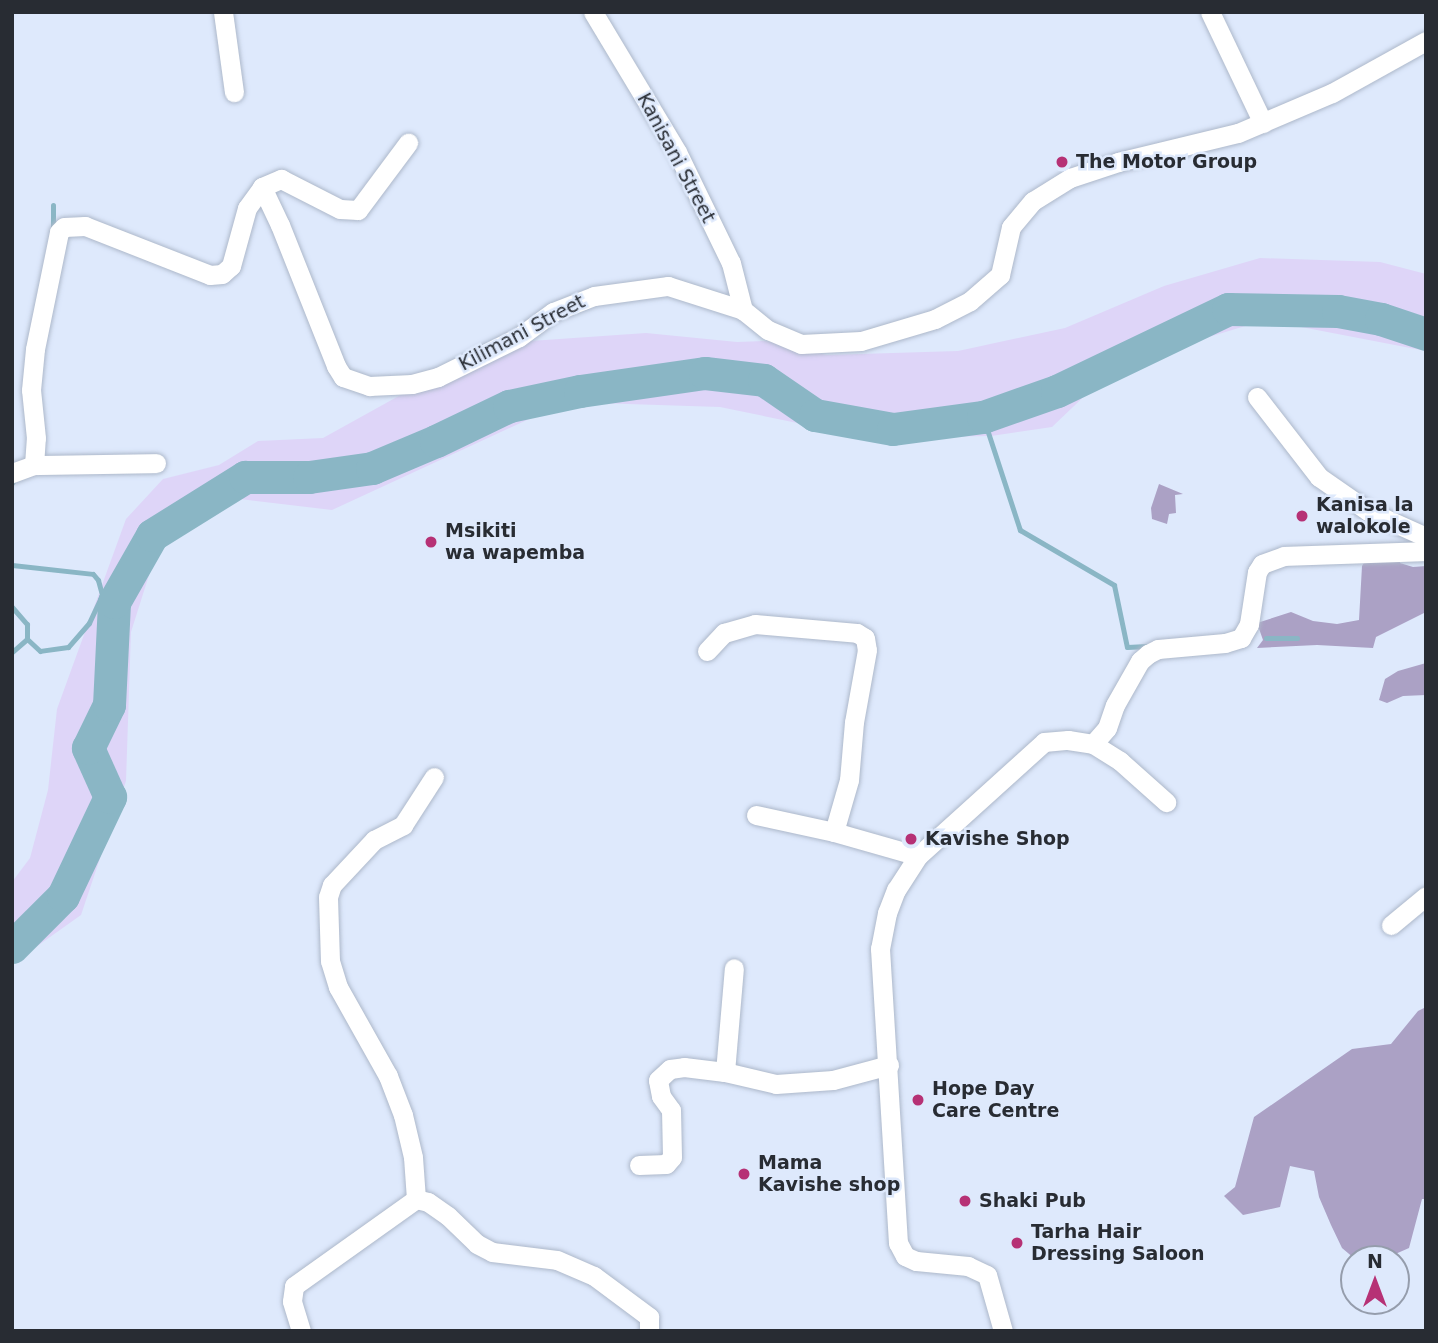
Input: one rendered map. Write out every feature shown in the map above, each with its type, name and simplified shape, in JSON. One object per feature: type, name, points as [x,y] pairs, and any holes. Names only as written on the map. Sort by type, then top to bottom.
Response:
[{"type":"street","points":[[223,12],[234,92]]},
{"type":"street","name":"Kanisani Street","points":[[593,12],[677,152],[731,263],[743,310]]},
{"type":"street","points":[[1210,12],[1263,123]]},
{"type":"street","name":"Kilimani Street","points":[[262,187],[336,366],[343,377],[369,386],[412,384],[438,377],[519,337],[553,312],[594,296],[668,286],[743,310],[768,330],[801,344],[861,341],[935,318],[970,301],[1000,275],[1012,226],[1033,201],[1070,178],[1118,162],[1238,133],[1332,93],[1426,41]]},
{"type":"street","points":[[34,465],[36,438],[31,390],[35,349],[58,232],[70,224],[86,226],[210,275],[222,274],[231,266],[247,208],[262,187],[281,179],[340,209],[359,210],[408,143]]},
{"type":"street","points":[[1257,397],[1319,477],[1368,511],[1426,537]]},
{"type":"street","points":[[12,473],[34,465],[156,463]]},
{"type":"street","points":[[1093,744],[1107,728],[1115,705],[1140,661],[1148,654],[1158,649],[1225,643],[1241,638],[1249,624],[1257,572],[1262,564],[1284,556],[1426,551]]},
{"type":"street","points":[[707,650],[724,633],[755,624],[847,632],[865,638],[867,650],[854,722],[849,780],[834,832]]},
{"type":"street","points":[[1003,1331],[987,1275],[968,1266],[916,1261],[905,1256],[898,1243],[880,949],[891,901],[918,856],[1044,742],[1068,740],[1093,744],[1120,761],[1166,802]]},
{"type":"street","points":[[416,1199],[413,1157],[403,1115],[388,1076],[338,987],[330,961],[328,897],[331,885],[374,840],[403,825],[434,777]]},
{"type":"street","points":[[756,814],[834,832],[918,856]]},
{"type":"street","points":[[1391,925],[1426,896]]},
{"type":"street","points":[[725,1072],[734,968]]},
{"type":"street","points":[[639,1165],[666,1164],[672,1157],[671,1110],[661,1096],[659,1080],[670,1069],[725,1072],[776,1084],[833,1080],[889,1065]]},
{"type":"street","points":[[301,1331],[292,1301],[294,1286],[416,1199]]},
{"type":"street","points":[[416,1199],[438,1209],[477,1244],[492,1252],[557,1260],[594,1276],[649,1317],[649,1331]]},
{"type":"shaded area","points":[[1260,258],[1380,262],[1426,274],[1426,351],[1265,320],[1117,365],[1052,427],[991,436],[870,438],[720,407],[566,402],[332,510],[240,499],[178,520],[156,553],[131,632],[126,781],[81,915],[12,964],[12,882],[30,858],[48,790],[57,709],[126,519],[163,479],[219,465],[258,441],[323,438],[406,392],[516,342],[646,333],[737,342],[766,341],[827,355],[958,351],[1065,328],[1164,286]]},
{"type":"shaded area","points":[[1159,484],[1183,494],[1175,495],[1176,513],[1169,514],[1167,524],[1152,519],[1151,508]]},
{"type":"shaded area","points":[[1397,552],[1400,563],[1413,567],[1426,566],[1426,612],[1376,637],[1373,648],[1317,645],[1257,648],[1263,640],[1257,623],[1291,612],[1313,621],[1337,624],[1359,620],[1362,566],[1370,553]]},
{"type":"shaded area","points":[[1426,663],[1426,695],[1403,696],[1387,703],[1379,700],[1385,679],[1398,671]]},
{"type":"shaded area","points":[[1426,1007],[1426,1199],[1422,1199],[1410,1245],[1341,1245],[1319,1197],[1314,1171],[1290,1166],[1280,1207],[1243,1215],[1224,1196],[1235,1187],[1254,1117],[1352,1049],[1391,1044],[1418,1011]]},
{"type":"waterway","points":[[53,205],[53,229]]},
{"type":"waterway","points":[[12,947],[63,896],[110,797],[88,748],[109,705],[114,602],[152,535],[245,477],[309,477],[372,468],[509,406],[580,391],[705,373],[764,380],[815,415],[893,429],[983,417],[1057,391],[1228,309],[1338,311],[1381,319],[1426,334]]},
{"type":"waterway","points":[[983,417],[1020,530],[1114,585],[1127,647],[1148,646]]},
{"type":"waterway","points":[[12,565],[93,574],[98,580],[102,595],[89,623],[68,647],[40,651],[27,639],[12,652]]},
{"type":"waterway","points":[[102,595],[131,572]]},
{"type":"waterway","points":[[12,607],[27,624],[27,639]]},
{"type":"waterway","points":[[1266,638],[1297,638]]},
{"type":"place","name":"The Motor Group","points":[[1062,162]]},
{"type":"place","name":"Kanisa la walokole","points":[[1302,516]]},
{"type":"place","name":"Msikiti wa wapemba","points":[[431,542]]},
{"type":"place","name":"Kavishe Shop","points":[[911,839]]},
{"type":"place","name":"Hope Day Care Centre","points":[[918,1100]]},
{"type":"place","name":"Mama Kavishe shop","points":[[744,1174]]},
{"type":"place","name":"Shaki Pub","points":[[965,1201]]},
{"type":"place","name":"Tarha Hair Dressing Saloon","points":[[1017,1243]]}]
